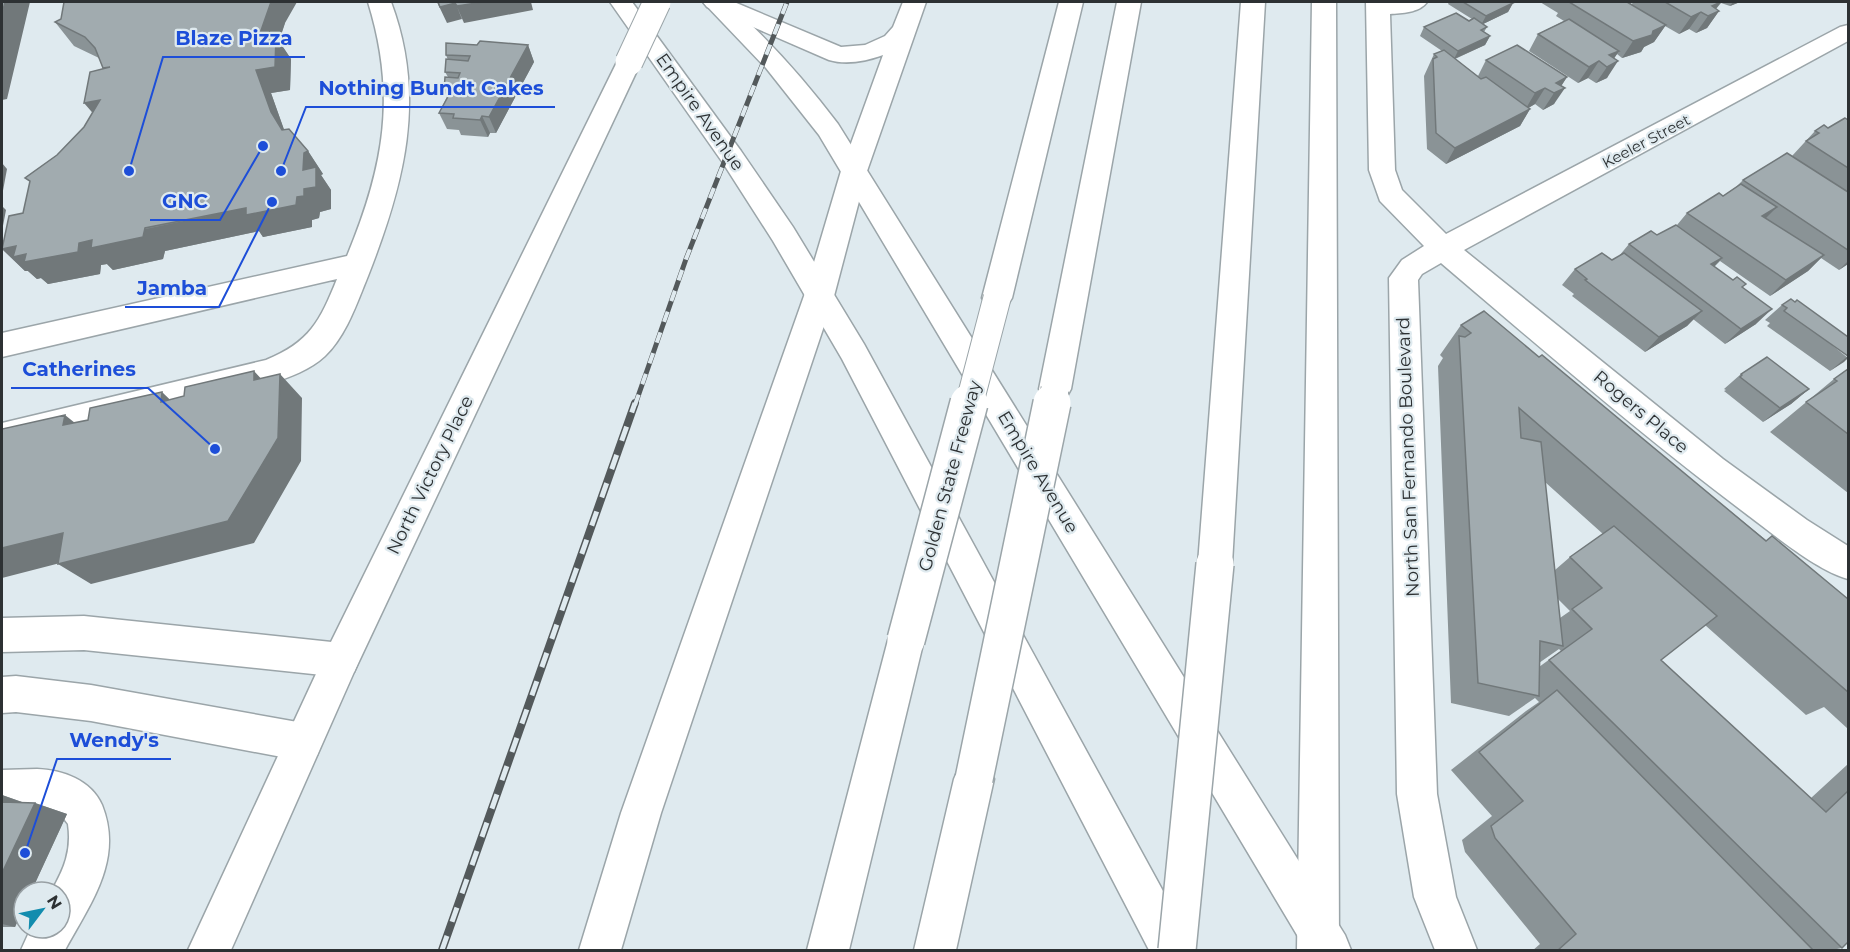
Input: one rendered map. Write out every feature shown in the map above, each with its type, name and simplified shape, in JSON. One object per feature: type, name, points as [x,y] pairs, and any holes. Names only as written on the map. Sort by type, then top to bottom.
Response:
[{"type":"main road","points":[[2,436],[272,371],[305,355],[325,336],[358,264],[388,176],[397,127],[399,75],[395,49],[380,2]]},
{"type":"main road","name":"Empire Avenue","points":[[621,2],[732,157],[783,234],[853,352],[1172,951]]},
{"type":"main road","name":"North Victory Place","points":[[209,951],[341,660],[657,2]]},
{"type":"main road","points":[[714,2],[838,55],[868,52],[882,47],[894,40],[905,28]]},
{"type":"main road","name":"Empire Avenue","points":[[714,2],[753,38],[805,98],[854,171],[1322,944]]},
{"type":"main road","points":[[600,951],[641,813],[819,296],[854,171],[914,2]]},
{"type":"main road","name":"Golden State Freeway","points":[[828,951],[1071,2]]},
{"type":"main road","points":[[935,951],[974,779],[1055,388],[1129,2]]},
{"type":"main road","points":[[1177,951],[1215,564],[1253,2]]},
{"type":"main road","points":[[1322,944],[1324,2]]},
{"type":"main road","points":[[1415,2],[1407,5],[1378,5],[1382,170],[1390,194],[1443,248]]},
{"type":"main road","name":"Keeler Street","points":[[1443,248],[1848,32]]},
{"type":"main road","name":"Rogers Place","points":[[1443,248],[1711,469],[1795,531],[1848,564]]},
{"type":"main road","name":"North San Fernando Boulevard","points":[[1443,248],[1412,267],[1403,278],[1417,794],[1435,897],[1456,951]]},
{"type":"main road","points":[[2,345],[358,264]]},
{"type":"main road","points":[[2,634],[84,633],[341,660]]},
{"type":"main road","points":[[2,695],[16,694],[91,703],[303,742]]},
{"type":"main road","points":[[2,790],[56,790],[77,799],[90,820],[90,843],[84,872],[72,894]]},
{"type":"building","points":[[64,2],[271,2],[258,39],[276,36],[275,67],[256,70],[271,112],[282,130],[289,129],[308,151],[304,153],[303,170],[316,167],[316,187],[304,189],[304,196],[297,197],[296,205],[246,215],[246,208],[145,228],[143,237],[91,248],[92,240],[79,243],[78,252],[24,262],[26,254],[13,257],[16,246],[2,249],[9,216],[23,213],[30,181],[25,178],[57,155],[84,127],[100,100],[84,103],[90,72],[110,67],[103,68],[95,48],[85,37],[55,22],[61,19]]},
{"type":"building","points":[[438,2],[483,2],[457,6],[455,3],[440,7]]},
{"type":"building","points":[[1463,2],[1511,2],[1513,3],[1486,16]]},
{"type":"building","points":[[1569,2],[1627,2],[1666,25],[1653,31],[1652,35],[1633,41]]},
{"type":"building","points":[[1665,2],[1721,2],[1712,6],[1719,11],[1708,16],[1701,12],[1691,17]]},
{"type":"building","points":[[1456,13],[1469,21],[1474,18],[1487,27],[1481,30],[1490,36],[1458,51],[1424,27]]},
{"type":"building","points":[[1569,19],[1619,51],[1609,55],[1618,61],[1607,67],[1599,61],[1589,67],[1538,34]]},
{"type":"building","points":[[480,41],[528,45],[489,117],[482,116],[480,120],[453,118],[454,114],[439,113],[451,91],[444,90],[445,77],[458,78],[460,73],[445,72],[446,59],[468,61],[470,56],[446,55],[446,43],[477,45]]},
{"type":"building","points":[[1517,45],[1567,77],[1556,83],[1565,88],[1554,93],[1545,88],[1535,93],[1486,60]]},
{"type":"building","points":[[1444,50],[1481,79],[1486,77],[1530,109],[1455,148],[1436,133],[1433,59],[1437,57],[1434,54]]},
{"type":"building","points":[[1845,118],[1848,120],[1848,168],[1806,141],[1819,133],[1815,131],[1824,125],[1828,128]]},
{"type":"building","points":[[1787,153],[1848,192],[1848,250],[1743,180]]},
{"type":"building","points":[[1741,184],[1777,207],[1762,216],[1824,255],[1786,280],[1687,213],[1719,193],[1723,196]]},
{"type":"building","points":[[1676,225],[1722,258],[1711,264],[1733,280],[1737,277],[1746,284],[1742,287],[1772,309],[1741,329],[1629,244],[1651,231],[1657,235]]},
{"type":"building","points":[[1602,253],[1612,260],[1624,253],[1702,311],[1659,337],[1585,280],[1587,279],[1575,269]]},
{"type":"building","points":[[1791,299],[1795,302],[1797,300],[1848,337],[1848,356],[1784,311],[1787,308],[1782,305]]},
{"type":"building","points":[[1484,311],[1539,357],[1542,355],[1766,541],[1772,536],[1848,599],[1848,692],[1519,408],[1521,438],[1541,442],[1563,646],[1540,641],[1539,696],[1478,683],[1459,336],[1465,337],[1471,333],[1461,325]]},
{"type":"building","points":[[1767,357],[1809,389],[1780,408],[1740,377],[1741,374]]},
{"type":"building","points":[[1848,369],[1848,434],[1806,402],[1837,381],[1834,379]]},
{"type":"building","points":[[254,371],[254,380],[280,374],[278,438],[228,521],[58,564],[63,533],[2,548],[2,429],[65,415],[63,425],[88,420],[90,408],[162,392],[161,402],[184,396],[185,387]]},
{"type":"building","points":[[1614,526],[1717,616],[1661,660],[1826,812],[1848,791],[1848,942],[1842,948],[1549,660],[1592,629],[1572,609],[1602,588],[1570,557]]},
{"type":"building","points":[[1557,690],[1814,951],[1557,951],[1576,934],[1495,838],[1491,826],[1523,801],[1479,752]]},
{"type":"building","points":[[2,802],[35,803],[2,873]]},
{"type":"railway","points":[[635,405],[686,259],[787,2]]},
{"type":"railway","points":[[442,950],[635,403]]},
{"type":"place","name":"GNC","points":[[263,146]]},
{"type":"place","name":"Blaze Pizza","points":[[129,171]]},
{"type":"place","name":"Nothing Bundt Cakes","points":[[281,171]]},
{"type":"place","name":"Jamba","points":[[272,202]]},
{"type":"place","name":"Catherines","points":[[215,449]]},
{"type":"place","name":"Wendy's","points":[[25,853]]}]
